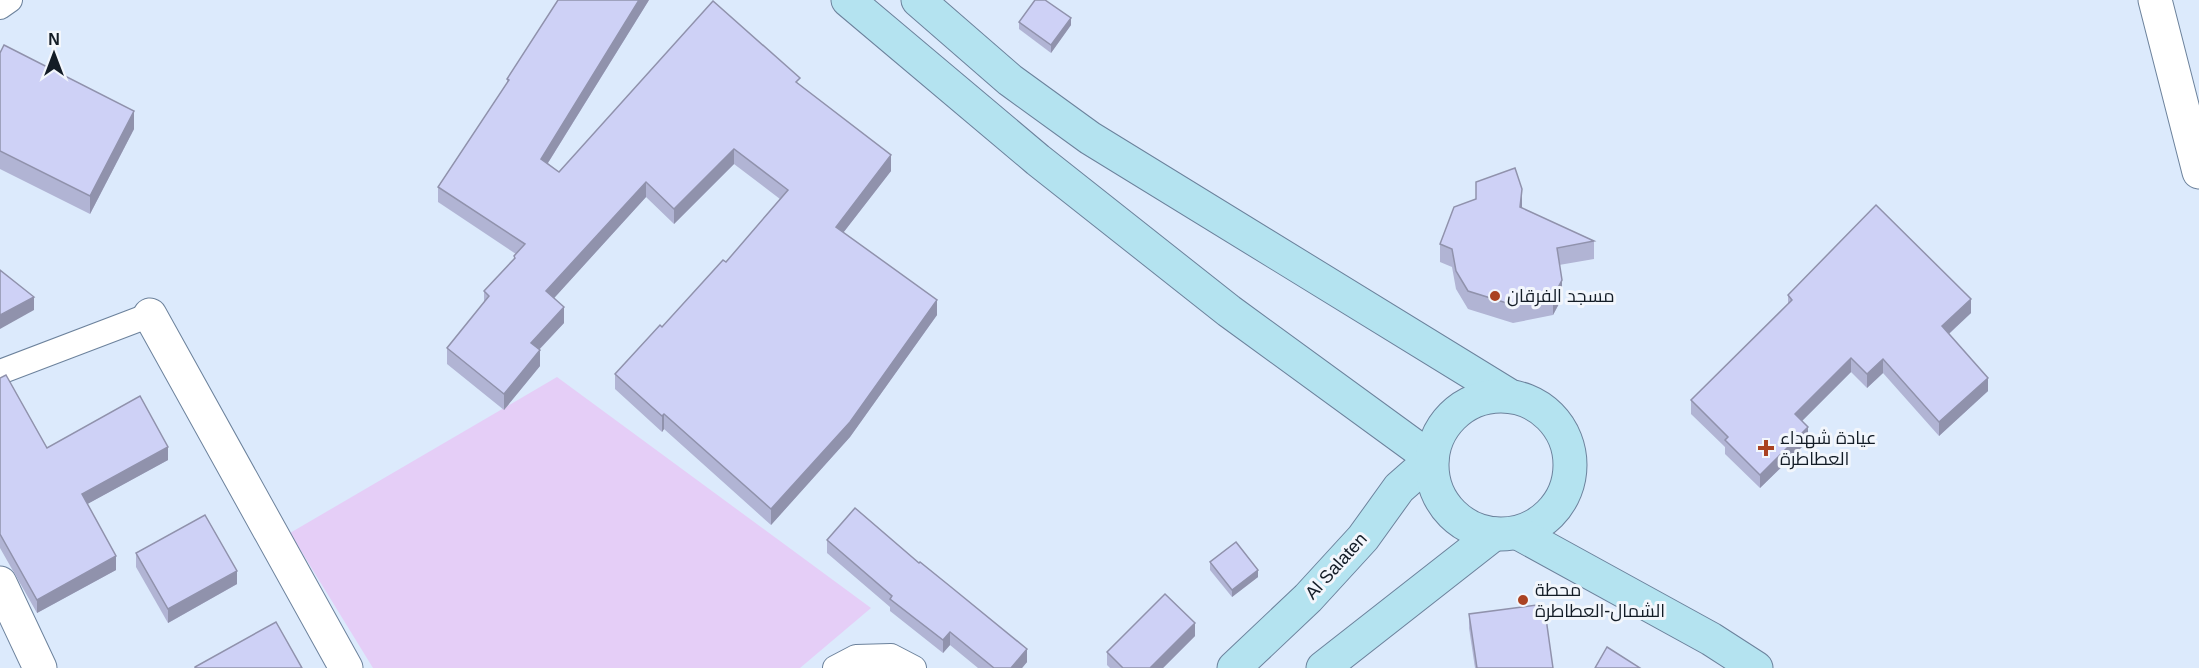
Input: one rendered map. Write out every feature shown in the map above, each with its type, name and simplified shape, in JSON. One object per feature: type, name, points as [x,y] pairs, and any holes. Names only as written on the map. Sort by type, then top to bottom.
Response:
[{"type":"main road","points":[[848,0],[1038,160],[1229,311],[1431,459]]},
{"type":"main road","points":[[918,0],[1010,80],[1090,138],[1510,396],[1533,403],[1552,418],[1571,461],[1568,485],[1558,506],[1540,523],[1506,533],[1323,668]]},
{"type":"main road","points":[[1510,396],[1486,397],[1466,405],[1449,419],[1437,438],[1431,459],[1433,480],[1441,500],[1455,517],[1473,529],[1506,533],[1711,639],[1756,668]]},
{"type":"main road","name":"Al Salaten","points":[[1234,668],[1308,598],[1363,538],[1399,488],[1431,459]]},
{"type":"street","points":[[2155,0],[2199,172]]},
{"type":"street","points":[[150,315],[346,668]]},
{"type":"street","points":[[0,583],[40,668]]},
{"type":"lane","points":[[0,372],[150,315]]},
{"type":"lane","points":[[835,668],[856,657],[891,656],[914,668]]},
{"type":"shaded area","points":[[557,377],[871,608],[800,668],[373,668],[290,533]]},
{"type":"building","points":[[558,0],[639,0],[541,159],[559,172],[713,1],[800,78],[796,82],[891,155],[836,227],[937,300],[850,422],[771,509],[664,414],[662,416],[615,374],[723,260],[726,262],[788,190],[734,149],[674,209],[646,182],[546,291],[564,307],[531,343],[540,350],[504,394],[447,348],[489,296],[484,291],[525,244],[438,187],[509,80],[507,79]]},
{"type":"building","points":[[1035,0],[1045,0],[1071,18],[1051,45],[1019,22]]},
{"type":"building","points":[[4,45],[134,111],[90,196],[0,151],[0,53]]},
{"type":"building","points":[[1515,168],[1522,189],[1520,207],[1594,241],[1557,248],[1562,280],[1553,297],[1513,305],[1468,291],[1456,271],[1452,249],[1440,244],[1454,207],[1476,199],[1476,182]]},
{"type":"building","points":[[1876,205],[1971,299],[1942,326],[1988,378],[1939,422],[1883,359],[1867,374],[1851,358],[1795,414],[1808,427],[1760,475],[1725,440],[1728,437],[1691,400],[1792,300],[1788,295]]},
{"type":"building","points":[[0,270],[34,297],[0,315]]},
{"type":"building","points":[[6,375],[47,448],[140,396],[168,447],[82,494],[116,556],[37,600],[0,534],[0,378]]},
{"type":"building","points":[[855,508],[919,563],[1027,649],[1011,668],[994,668],[950,632],[943,640],[890,599],[892,596],[827,540]]},
{"type":"building","points":[[205,515],[237,571],[168,609],[136,553]]},
{"type":"building","points":[[1236,542],[1258,570],[1232,590],[1210,562]]},
{"type":"building","points":[[1165,594],[1195,623],[1150,668],[1123,668],[1107,652]]},
{"type":"building","points":[[1544,604],[1553,668],[1477,668],[1469,614]]},
{"type":"building","points":[[276,622],[302,668],[195,668],[195,667]]},
{"type":"building","points":[[1607,647],[1640,668],[1595,668]]},
{"type":"place","name":"مسجد الفرقان","points":[[1495,296]]},
{"type":"place","name":"عيادة شهداء العطاطرة","points":[[1766,448]]},
{"type":"place","name":"محطة الشمال-العطاطرة","points":[[1523,600]]}]
